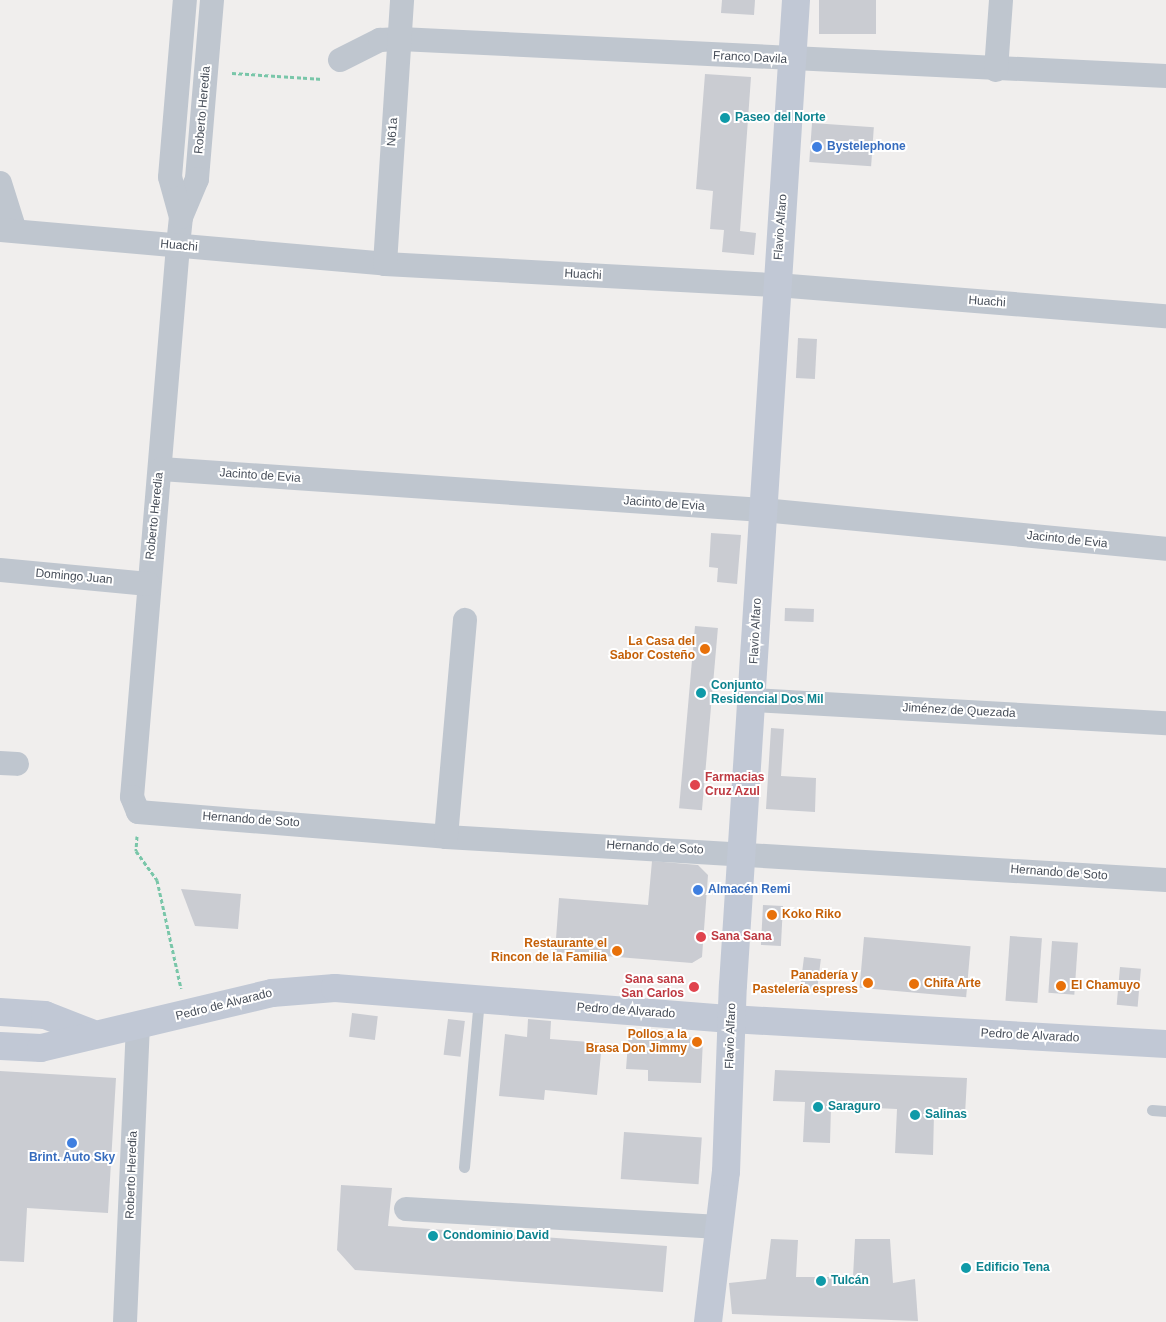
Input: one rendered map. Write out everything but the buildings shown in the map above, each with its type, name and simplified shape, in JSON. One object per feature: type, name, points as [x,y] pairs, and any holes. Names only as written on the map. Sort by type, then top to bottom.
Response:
[{"type":"street","name":"Roberto Heredia","points":[[181,218],[170,176],[185,0]]},
{"type":"street","name":"Roberto Heredia","points":[[141,813],[132,797],[148,584],[161,469],[181,218],[197,179],[212,0]]},
{"type":"street","name":"N61a","points":[[385,264],[402,0]]},
{"type":"street","name":"Flavio Alfaro","points":[[708,1322],[726,1172],[731,1019],[796,0]]},
{"type":"street","points":[[996,70],[1001,0]]},
{"type":"street","name":"Franco Davila","points":[[340,60],[380,40],[400,39],[996,70],[1166,76]]},
{"type":"street","points":[[0,183],[7,230]]},
{"type":"street","name":"Huachi","points":[[7,230],[385,264],[778,285],[1166,316]]},
{"type":"street","name":"Jacinto de Evia","points":[[161,469],[763,510],[1166,549]]},
{"type":"street","name":"Domingo Juan","points":[[0,570],[148,584]]},
{"type":"street","points":[[446,837],[466,620]]},
{"type":"street","name":"Jiménez de Quezada","points":[[752,700],[1166,723]]},
{"type":"street","name":"Hernando de Soto","points":[[141,813],[446,837],[742,852],[1166,880]]},
{"type":"street","name":"Pedro de Alvarado","points":[[0,1046],[41,1048],[91,1033],[138,1028],[187,1013],[272,993],[335,988],[731,1019],[1166,1044]]},
{"type":"street","name":"Pedro de Alvarado","points":[[0,1012],[45,1014],[91,1033]]},
{"type":"street","name":"Roberto Heredia","points":[[126,1322],[138,1028]]},
{"type":"street","points":[[406,1209],[719,1227]]},
{"type":"lane","points":[[464,1167],[479,1000]]},
{"type":"lane","points":[[1152,1110],[1166,1111]]},
{"type":"path","points":[[206,71],[322,79],[340,60]]},
{"type":"path","points":[[141,813],[136,851],[156,880],[187,1013]]},
{"type":"place","name":"Paseo del Norte","points":[[725,118]]},
{"type":"place","name":"Bystelephone","points":[[817,147]]},
{"type":"place","name":"La Casa del Sabor Costeño","points":[[705,649]]},
{"type":"place","name":"Conjunto Residencial Dos Mil","points":[[701,693]]},
{"type":"place","name":"Farmacias Cruz Azul","points":[[695,785]]},
{"type":"place","name":"Almacén Remi","points":[[698,890]]},
{"type":"place","name":"Koko Riko","points":[[772,915]]},
{"type":"place","name":"Sana Sana","points":[[701,937]]},
{"type":"place","name":"Restaurante el Rincon de la Familia","points":[[617,951]]},
{"type":"place","name":"Panadería y Pastelería espress","points":[[868,983]]},
{"type":"place","name":"Chifa Arte","points":[[914,984]]},
{"type":"place","name":"El Chamuyo","points":[[1061,986]]},
{"type":"place","name":"Sana sana San Carlos","points":[[694,987]]},
{"type":"place","name":"Pollos a la Brasa Don Jimmy","points":[[697,1042]]},
{"type":"place","name":"Saraguro","points":[[818,1107]]},
{"type":"place","name":"Salinas","points":[[915,1115]]},
{"type":"place","name":"Brint. Auto Sky","points":[[72,1143]]},
{"type":"place","name":"Condominio David","points":[[433,1236]]},
{"type":"place","name":"Edificio Tena","points":[[966,1268]]},
{"type":"place","name":"Tulcán","points":[[821,1281]]}]
